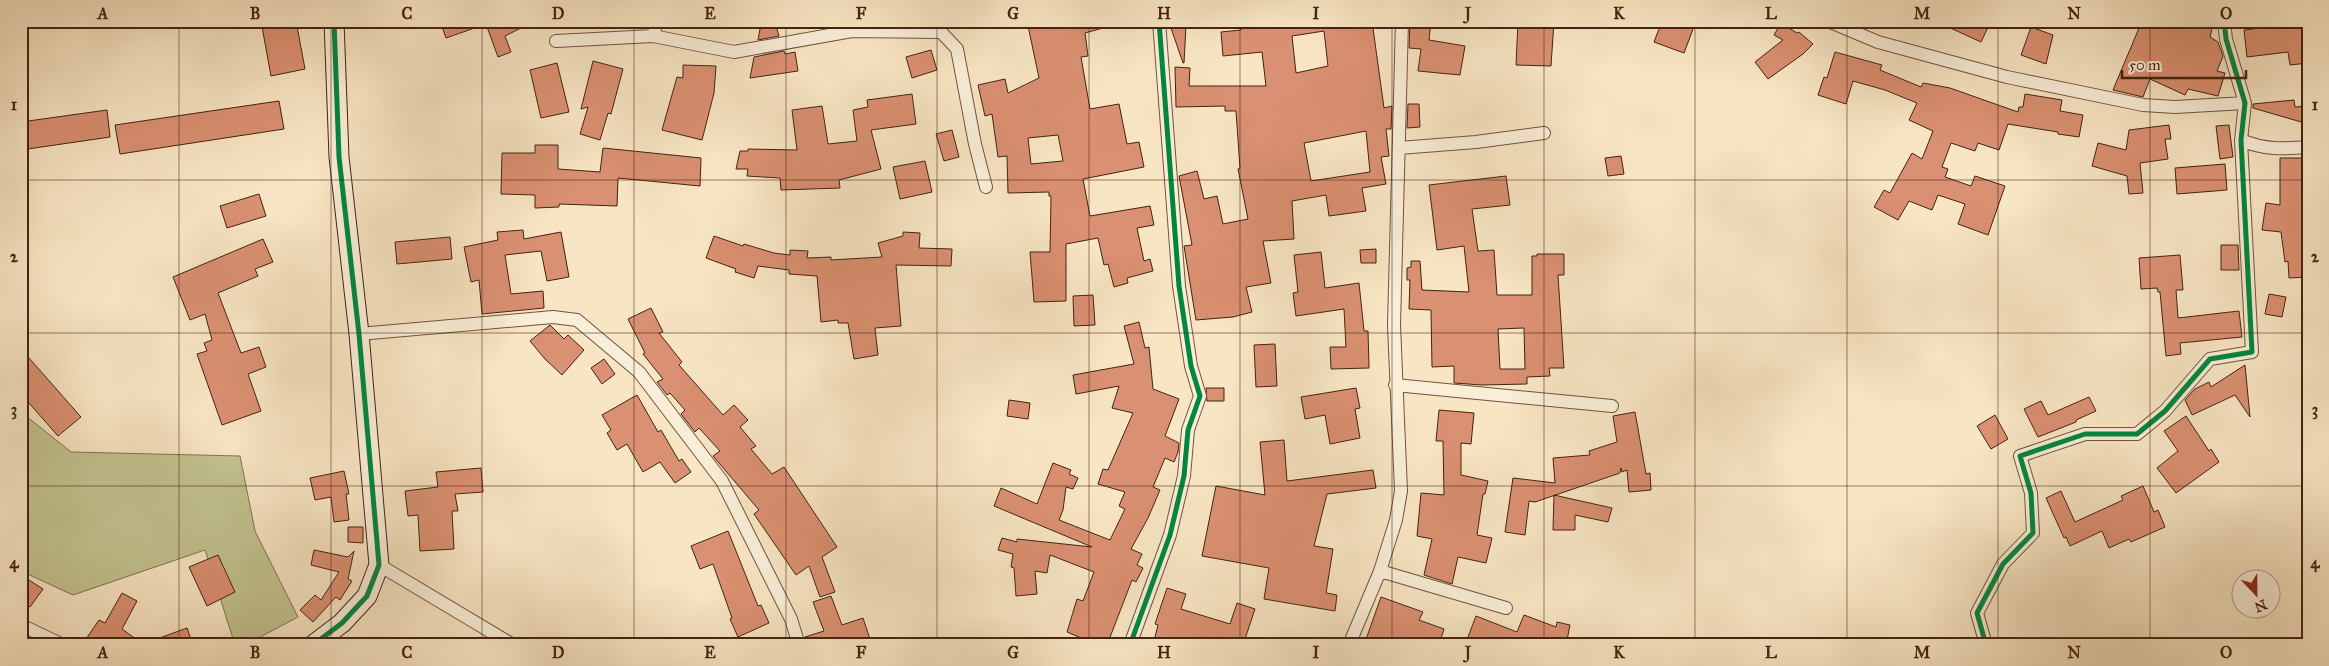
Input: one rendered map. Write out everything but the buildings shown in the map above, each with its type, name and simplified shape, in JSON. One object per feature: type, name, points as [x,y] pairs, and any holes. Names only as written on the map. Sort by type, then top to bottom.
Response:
[{"type":"street","points":[[313,645],[342,624],[367,596],[379,565],[359,334],[339,157],[334,21]]},
{"type":"street","points":[[652,36],[657,21]]},
{"type":"street","points":[[1130,645],[1170,535],[1184,476],[1188,430],[1200,396],[1191,366],[1179,286],[1158,21]]},
{"type":"street","points":[[1349,645],[1380,571],[1396,520],[1401,491],[1395,385],[1394,324],[1402,21]]},
{"type":"street","points":[[1828,21],[1878,42],[2007,77],[2142,105],[2175,107],[2246,103]]},
{"type":"street","points":[[1986,645],[1976,613],[2003,564],[2034,533],[2031,493],[2020,456],[2086,434],[2138,434],[2165,410],[2210,359],[2252,352],[2241,140],[2246,103],[2226,39],[2224,21]]},
{"type":"street","points":[[556,41],[652,36],[734,52],[852,31],[941,32],[957,48],[975,144],[986,187]]},
{"type":"street","points":[[1399,148],[1476,142],[1544,133]]},
{"type":"street","points":[[2241,140],[2258,147],[2275,149],[2308,147]]},
{"type":"street","points":[[359,334],[553,317],[577,320],[639,372],[722,481],[791,619],[800,645]]},
{"type":"street","points":[[1395,385],[1612,406]]},
{"type":"street","points":[[379,565],[513,645]]},
{"type":"street","points":[[1380,571],[1506,608]]},
{"type":"street","points":[[21,625],[63,645]]},
{"type":"green space","points":[[21,412],[71,452],[240,456],[255,531],[298,617],[245,645],[235,645],[205,550],[73,595],[21,571]]},
{"type":"cycle path","points":[[313,645],[342,623],[367,596],[379,565],[359,334],[339,157],[334,21]]},
{"type":"cycle path","points":[[1130,645],[1170,535],[1184,476],[1188,430],[1200,396],[1191,366],[1179,286],[1159,21]]},
{"type":"cycle path","points":[[1986,645],[1977,613],[2003,564],[2033,533],[2031,493],[2020,456],[2085,434],[2137,434],[2165,411],[2210,359],[2252,352],[2241,140],[2245,103],[2226,39],[2224,21]]}]
